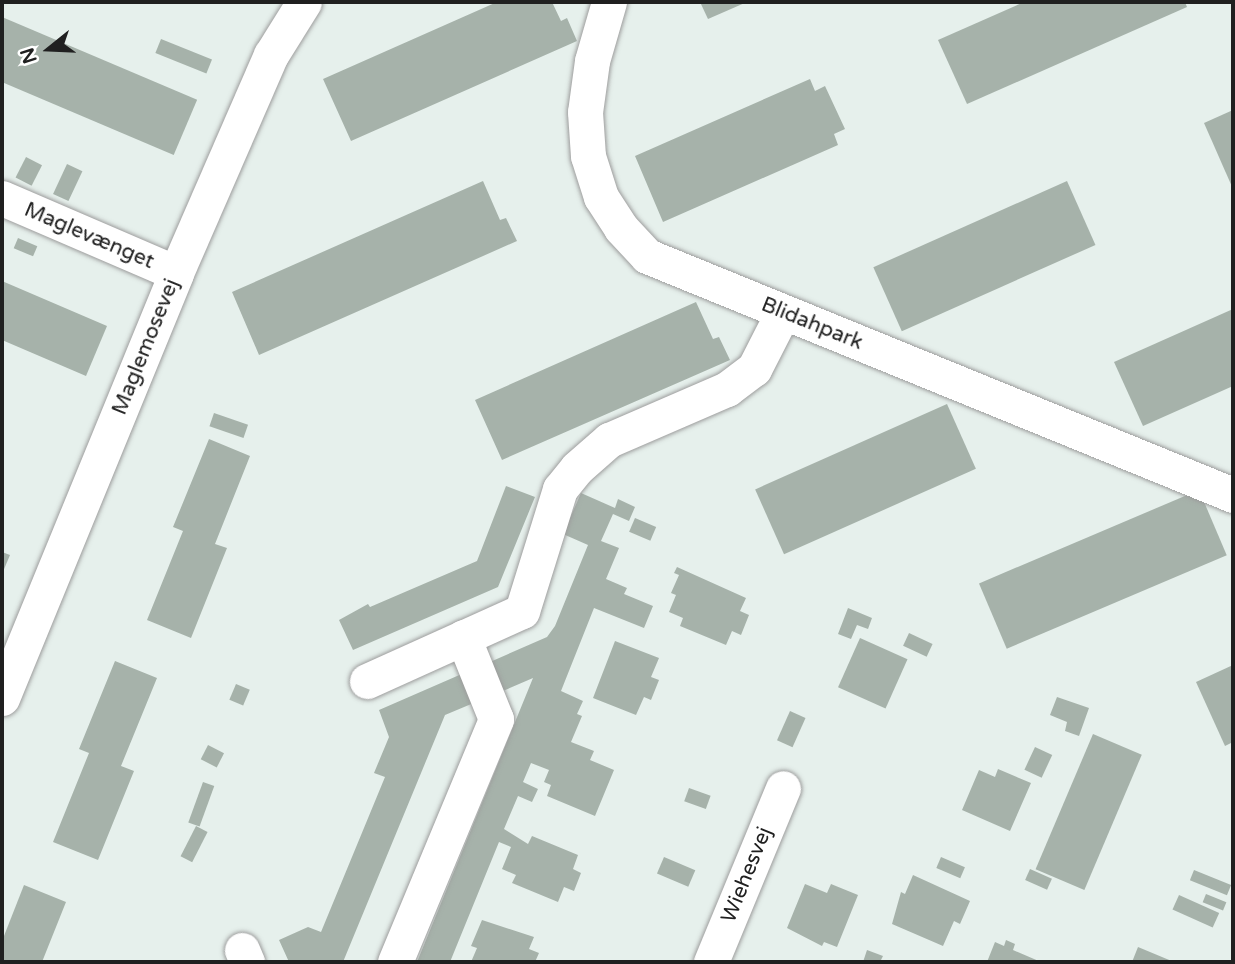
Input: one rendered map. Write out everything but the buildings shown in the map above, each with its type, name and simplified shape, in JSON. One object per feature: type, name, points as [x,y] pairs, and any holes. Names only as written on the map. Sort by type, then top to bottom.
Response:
[{"type":"street","name":"Maglemosevej","points":[[3,689],[176,273],[271,55],[304,2]]},
{"type":"street","name":"Blidahpark","points":[[609,2],[592,61],[585,112],[588,156],[601,197],[621,228],[647,256],[1233,495]]},
{"type":"street","name":"Maglevænget","points":[[2,198],[176,273]]},
{"type":"street","points":[[367,681],[522,611],[560,489],[577,468],[609,440],[727,389],[754,369],[783,312]]},
{"type":"street","points":[[395,962],[496,719],[463,638]]},
{"type":"street","name":"Wiehesvej","points":[[711,962],[783,788]]}]
